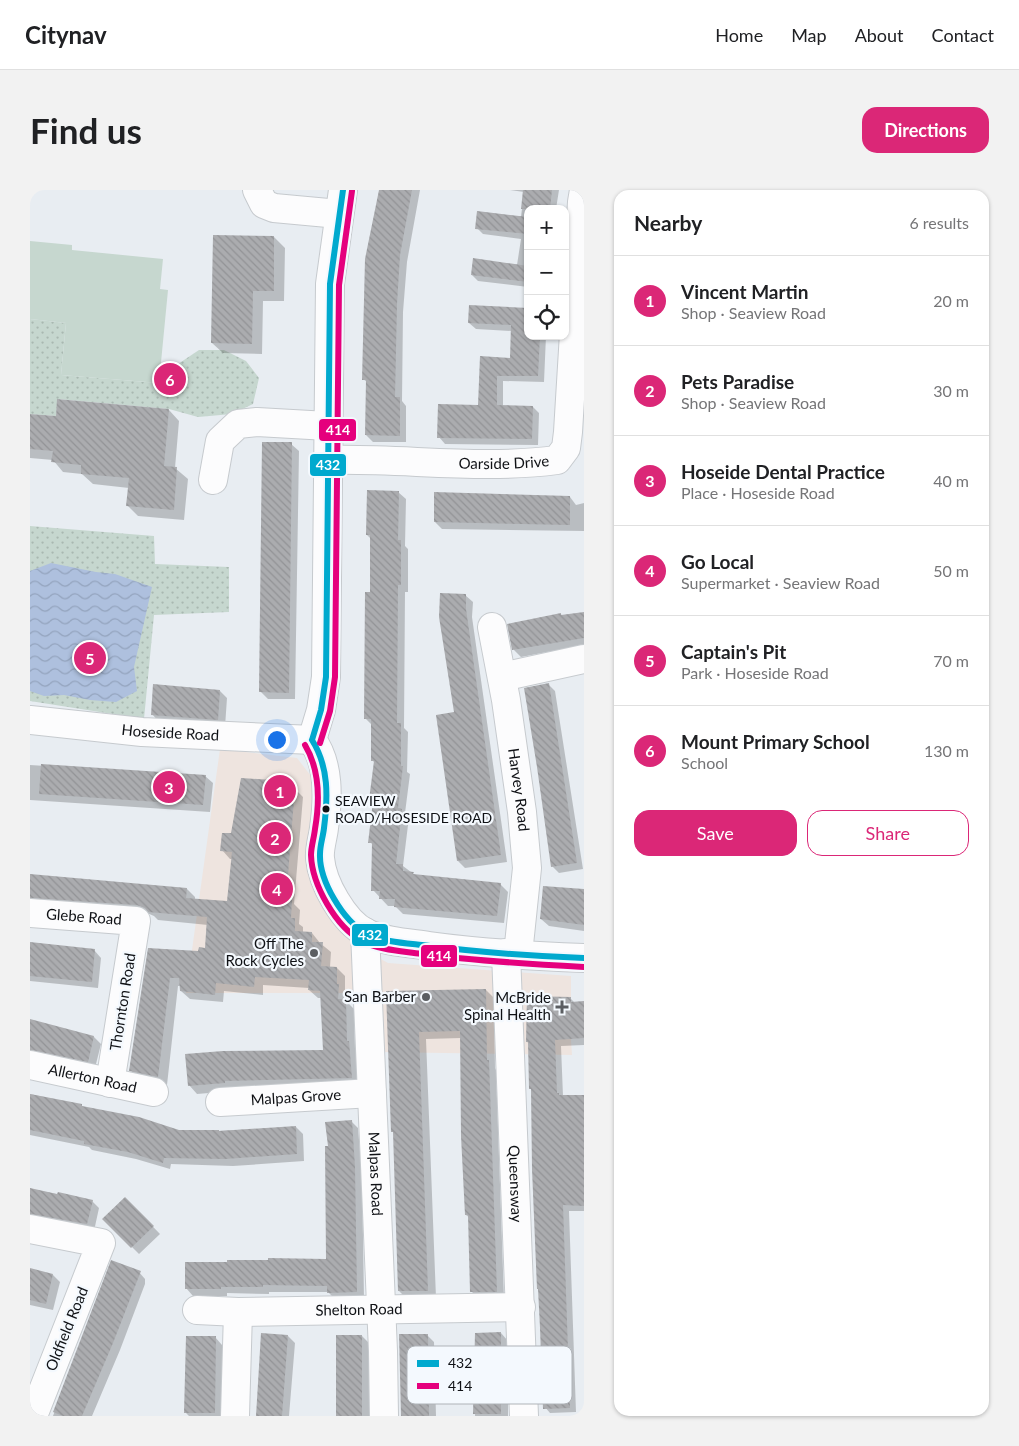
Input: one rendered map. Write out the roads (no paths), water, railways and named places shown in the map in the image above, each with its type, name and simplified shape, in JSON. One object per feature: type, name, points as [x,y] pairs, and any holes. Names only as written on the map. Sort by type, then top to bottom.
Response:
[{"type":"street","points":[[256,190],[264,204],[274,208],[341,202],[330,284],[326,677],[321,710],[312,740],[320,751],[325,779],[326,814],[320,858],[330,893],[344,914],[365,932],[397,942],[451,949],[584,958]]},
{"type":"street","name":"Oarside Drive","points":[[328,460],[369,459],[481,464],[557,460],[566,448],[568,432],[582,254],[582,202],[584,190]]},
{"type":"street","points":[[213,480],[220,441],[238,424],[257,422],[328,426]]},
{"type":"street","name":"Harvey Road","points":[[492,627],[502,677],[522,812],[527,868],[512,954]]},
{"type":"street","points":[[502,677],[584,659]]},
{"type":"street","name":"Hoseside Road","points":[[30,720],[142,732],[312,740]]},
{"type":"street","name":"Glebe Road","points":[[30,913],[136,921]]},
{"type":"street","name":"Thornton Road","points":[[110,1083],[136,921]]},
{"type":"street","name":"Malpas Road","points":[[365,932],[384,1416]]},
{"type":"street","name":"Queensway","points":[[512,954],[522,1346]]},
{"type":"street","name":"Allerton Road","points":[[30,1065],[154,1092]]},
{"type":"street","name":"Malpas Grove","points":[[220,1102],[372,1092]]},
{"type":"street","name":"Oldfield Road","points":[[30,1229],[101,1243],[33,1411]]},
{"type":"street","name":"Shelton Road","points":[[197,1310],[238,1312],[521,1307]]},
{"type":"street","points":[[235,1416],[238,1312]]},
{"type":"water","points":[[51,563],[115,574],[152,587],[134,667],[137,691],[116,702],[64,695],[44,696],[30,691],[30,571]]},
{"type":"place","name":"Mount Primary School","points":[[170,379]]},
{"type":"place","name":"Captain's Pit","points":[[90,658]]},
{"type":"place","name":"Hoseide Dental Practice","points":[[169,787]]},
{"type":"place","name":"Vincent Martin","points":[[280,791]]},
{"type":"place","name":"SEAVIEW ROAD/HOSESIDE ROAD","points":[[326,809]]},
{"type":"place","name":"Pets Paradise","points":[[275,838]]},
{"type":"place","name":"Go Local","points":[[277,889]]},
{"type":"place","name":"Off The Rock Cycles","points":[[314,953]]},
{"type":"place","name":"San Barber","points":[[426,997]]},
{"type":"place","name":"McBride Spinal Health","points":[[562,1007]]}]
